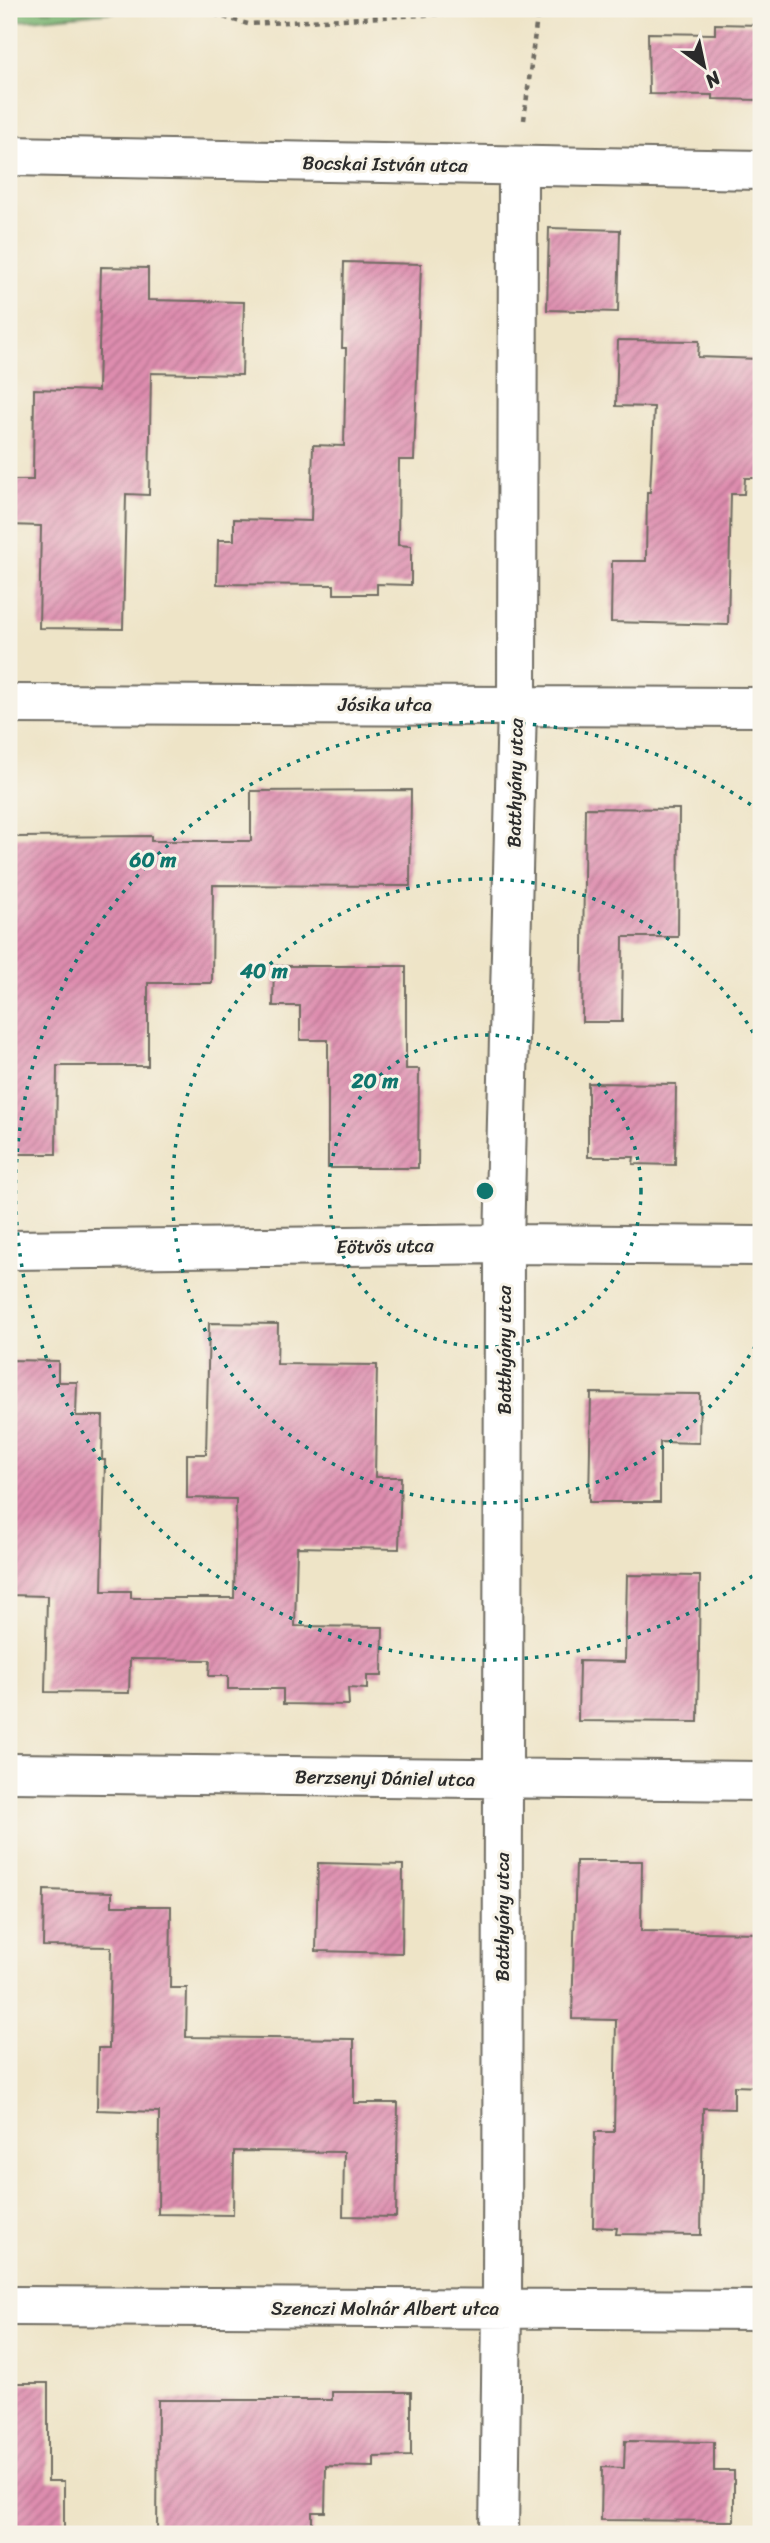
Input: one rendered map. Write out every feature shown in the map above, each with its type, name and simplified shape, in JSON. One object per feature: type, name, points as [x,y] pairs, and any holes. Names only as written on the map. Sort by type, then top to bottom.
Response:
[{"type":"street","name":"Bocskai István utca","points":[[9,156],[761,170]]},
{"type":"street","name":"Batthyány utca","points":[[499,2534],[502,2308],[504,1244],[517,705],[518,166]]},
{"type":"street","name":"Jósika utca","points":[[9,704],[761,707]]},
{"type":"street","name":"Eötvös utca","points":[[9,1250],[504,1244],[761,1246]]},
{"type":"street","name":"Berzsenyi Dániel utca","points":[[9,1773],[761,1781]]},
{"type":"street","name":"Szenczi Molnár Albert utca","points":[[9,2306],[761,2311]]},
{"type":"path","points":[[195,9],[248,24],[538,9],[518,166]]},
{"type":"green space","points":[[9,9],[148,9],[9,22]]},
{"type":"building","points":[[715,24],[761,25],[761,100],[713,99],[713,95],[649,94],[648,33],[715,34]]},
{"type":"building","points":[[549,228],[620,230],[618,312],[547,310]]},
{"type":"building","points":[[344,262],[421,264],[414,460],[399,460],[398,545],[411,546],[411,585],[377,584],[377,594],[334,594],[334,585],[217,584],[218,540],[234,540],[234,519],[311,521],[313,445],[344,446]]},
{"type":"building","points":[[101,267],[148,268],[148,300],[244,302],[242,375],[151,373],[149,495],[126,494],[123,629],[39,628],[41,526],[9,525],[9,480],[33,480],[34,389],[98,391]]},
{"type":"building","points":[[618,340],[699,341],[698,357],[761,359],[761,478],[745,478],[744,494],[731,494],[728,625],[611,622],[612,561],[646,561],[647,492],[650,492],[654,407],[616,406]]},
{"type":"building","points":[[411,790],[410,886],[213,885],[212,983],[148,983],[148,1066],[57,1066],[56,1154],[9,1154],[9,911],[14,911],[15,837],[151,836],[151,841],[251,841],[251,791]]},
{"type":"building","points":[[585,808],[679,809],[678,937],[623,937],[622,1022],[582,1022]]},
{"type":"building","points":[[274,966],[406,966],[406,1069],[419,1069],[418,1168],[328,1168],[328,1040],[300,1040],[300,1006],[273,1006]]},
{"type":"building","points":[[588,1083],[676,1084],[675,1165],[633,1164],[634,1157],[588,1157]]},
{"type":"building","points":[[209,1323],[278,1324],[277,1364],[377,1365],[375,1477],[401,1477],[399,1549],[297,1547],[295,1626],[383,1627],[382,1676],[367,1676],[367,1689],[348,1688],[349,1705],[283,1704],[283,1689],[228,1689],[228,1676],[209,1676],[210,1660],[130,1659],[129,1693],[45,1692],[47,1596],[9,1595],[9,1360],[58,1361],[58,1382],[77,1382],[76,1416],[103,1416],[102,1460],[105,1460],[102,1591],[131,1591],[131,1598],[234,1598],[236,1499],[187,1498],[187,1454],[206,1454]]},
{"type":"building","points":[[591,1393],[700,1394],[699,1443],[660,1442],[660,1502],[589,1502]]},
{"type":"building","points":[[627,1575],[700,1576],[698,1722],[578,1721],[579,1661],[625,1662]]},
{"type":"building","points":[[576,1861],[642,1861],[641,1931],[761,1933],[761,2087],[734,2086],[734,2109],[703,2108],[701,2235],[616,2234],[617,2228],[593,2227],[595,2132],[614,2132],[616,2020],[572,2019]]},
{"type":"building","points":[[318,1863],[403,1865],[402,1953],[316,1951]]},
{"type":"building","points":[[44,1890],[112,1892],[112,1906],[171,1906],[170,1988],[187,1988],[186,2037],[354,2039],[354,2103],[398,2103],[396,2217],[343,2216],[344,2152],[234,2151],[233,2215],[158,2214],[159,2112],[97,2110],[98,2048],[109,2048],[111,1947],[43,1946]]},
{"type":"building","points":[[9,2383],[48,2383],[48,2481],[64,2481],[64,2534],[9,2534]]},
{"type":"building","points":[[332,2392],[411,2392],[411,2456],[374,2457],[374,2467],[326,2466],[325,2512],[312,2512],[312,2534],[157,2534],[158,2400],[332,2400]]},
{"type":"building","points":[[625,2441],[714,2442],[714,2471],[734,2471],[734,2521],[601,2520],[602,2467],[624,2468]]}]
